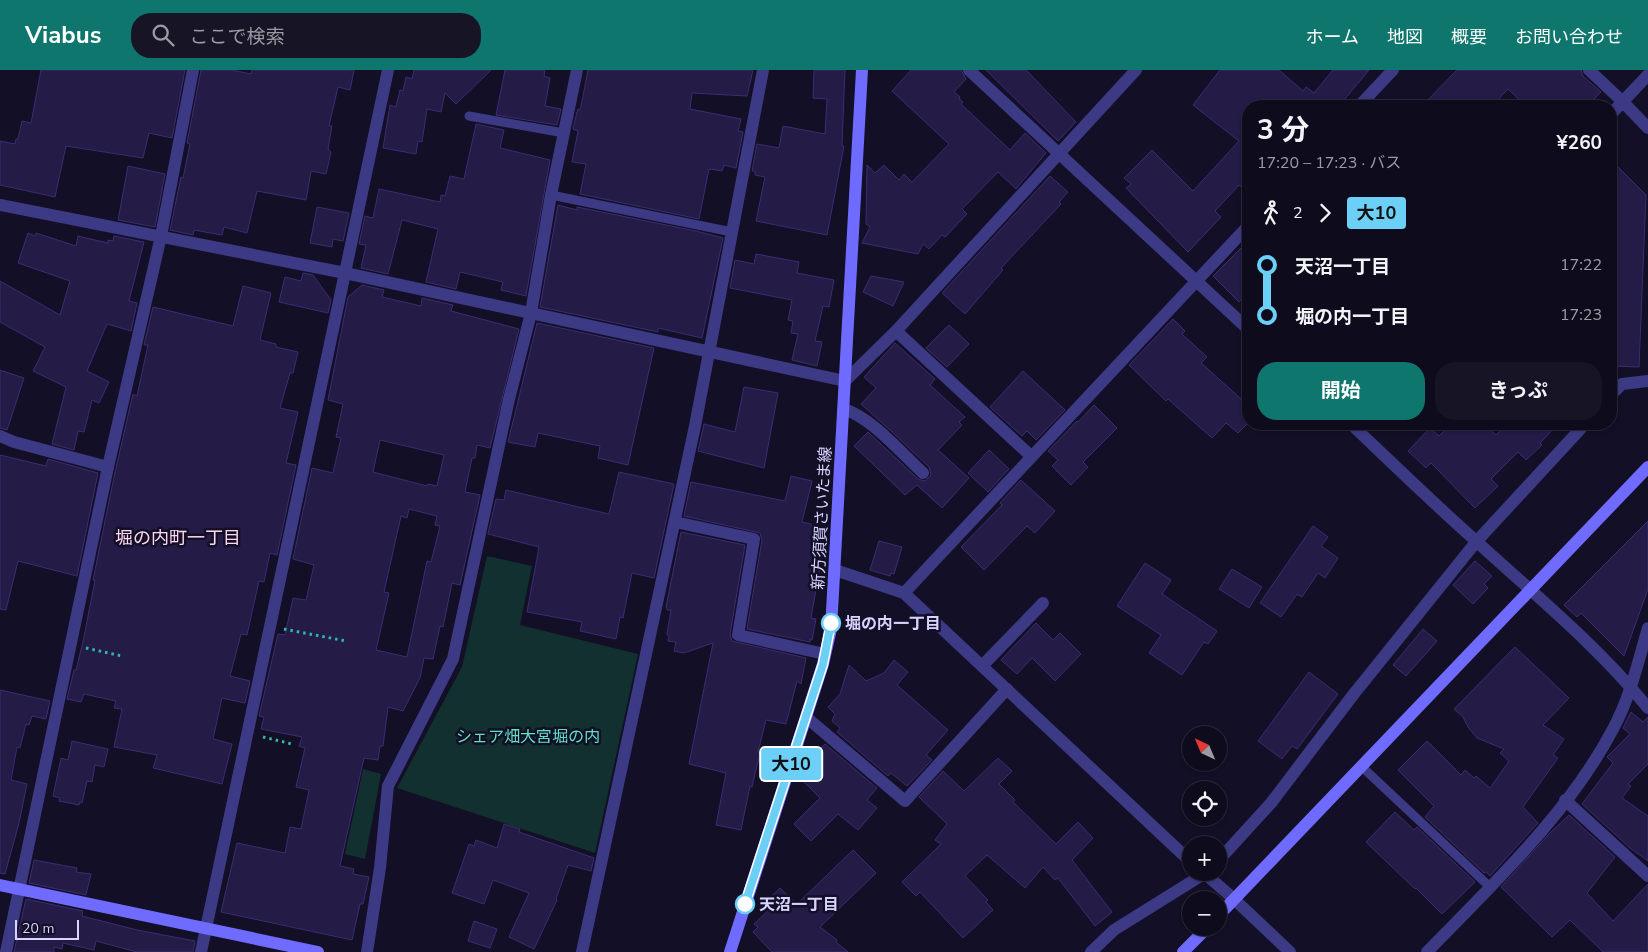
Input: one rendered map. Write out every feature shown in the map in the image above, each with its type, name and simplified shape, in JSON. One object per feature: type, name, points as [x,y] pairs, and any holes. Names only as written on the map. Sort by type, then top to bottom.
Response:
[{"type":"street","points":[[6,952],[108,467],[161,236],[193,70]]},
{"type":"street","points":[[201,952],[388,70]]},
{"type":"street","points":[[367,952],[380,868],[388,786],[453,659],[508,399],[531,313],[551,195],[577,70]]},
{"type":"street","points":[[582,952],[695,426],[763,70]]},
{"type":"street","name":"新方須賀さいたま線","points":[[730,952],[806,717],[831,629],[862,70]]},
{"type":"street","points":[[969,70],[1242,324]]},
{"type":"street","points":[[0,205],[345,273],[708,353],[845,381],[896,331],[1136,70]]},
{"type":"street","points":[[1365,100],[1393,70]]},
{"type":"street","points":[[1589,70],[1648,128]]},
{"type":"street","points":[[1617,108],[1648,75]]},
{"type":"street","points":[[904,593],[1242,233]]},
{"type":"street","points":[[896,331],[1031,456]]},
{"type":"street","points":[[1617,389],[1622,384],[1648,381]]},
{"type":"street","points":[[844,409],[854,412],[870,423],[923,473]]},
{"type":"street","points":[[1356,430],[1476,542],[1531,589],[1630,686],[1648,708]]},
{"type":"street","points":[[1227,851],[1271,803],[1353,695],[1476,542],[1579,430]]},
{"type":"street","points":[[0,436],[14,442],[108,467]]},
{"type":"street","points":[[1227,906],[1648,467]]},
{"type":"street","points":[[675,522],[754,539],[738,635],[825,654]]},
{"type":"street","points":[[835,570],[904,593],[1182,854]]},
{"type":"street","points":[[982,666],[1043,603]]},
{"type":"street","points":[[1427,952],[1534,839],[1587,773],[1614,728],[1630,686],[1648,628]]},
{"type":"street","points":[[806,717],[905,801],[1007,689]]},
{"type":"street","points":[[1565,800],[1648,876]]},
{"type":"street","points":[[1091,952],[1114,930],[1192,881]]},
{"type":"street","points":[[1214,881],[1290,952]]},
{"type":"street","points":[[0,885],[318,952]]},
{"type":"street","points":[[1183,952],[1199,936]]},
{"type":"lane","points":[[469,116],[564,134]]},
{"type":"lane","points":[[551,195],[732,232]]},
{"type":"lane","points":[[1361,766],[1490,887]]},
{"type":"path","points":[[269,626],[346,641]]},
{"type":"path","points":[[71,644],[122,656]]},
{"type":"path","points":[[247,733],[292,744]]},
{"type":"green space","name":"シェア畑大宮堀の内","points":[[487,556],[532,566],[520,625],[638,654],[595,853],[397,788],[462,667]]},
{"type":"green space","points":[[363,769],[381,774],[365,859],[345,854]]},
{"type":"building","points":[[41,70],[185,70],[172,138],[149,133],[143,158],[66,146],[55,197],[0,185],[0,141],[15,144],[22,121],[31,123]]},
{"type":"building","points":[[201,70],[232,70],[251,74],[252,70],[354,70],[350,90],[338,87],[329,126],[332,126],[328,149],[331,152],[326,174],[311,171],[306,200],[257,191],[247,233],[224,227],[222,235],[194,230],[193,235],[170,230],[190,144],[187,143]]},
{"type":"building","points":[[414,70],[491,70],[456,104],[445,93],[441,112],[427,109],[422,142],[418,141],[416,154],[383,148],[390,105],[396,107],[400,90],[403,91],[406,77],[412,79]]},
{"type":"building","points":[[505,70],[545,70],[544,76],[550,78],[545,106],[561,109],[557,125],[496,115]]},
{"type":"building","points":[[588,70],[753,70],[747,96],[692,93],[690,109],[741,119],[738,131],[743,132],[736,168],[724,165],[722,171],[709,169],[699,219],[580,194],[586,164],[572,162],[578,131],[573,129],[578,109],[580,110]]},
{"type":"building","points":[[814,70],[845,70],[842,146],[844,146],[827,235],[756,221],[765,177],[755,175],[755,171],[752,171],[757,144],[779,148],[783,126],[825,134],[827,99],[813,98]]},
{"type":"building","points":[[911,70],[961,70],[966,79],[954,92],[963,102],[961,104],[1010,150],[1025,133],[1046,153],[1016,189],[998,172],[962,209],[967,214],[945,237],[942,235],[929,249],[923,244],[918,254],[862,243],[870,227],[866,224],[867,165],[875,173],[884,165],[899,180],[904,174],[912,182],[949,144],[892,91]]},
{"type":"building","points":[[986,70],[1026,70],[1076,122],[1058,141]]},
{"type":"building","points":[[1220,70],[1279,70],[1303,91],[1306,87],[1314,93],[1333,70],[1369,70],[1344,100],[1242,100],[1242,187],[1239,185],[1215,211],[1221,217],[1188,252],[1126,188],[1131,184],[1124,178],[1152,150],[1193,191],[1239,141],[1193,105]]},
{"type":"building","points":[[1457,70],[1581,70],[1583,76],[1601,92],[1593,100],[1520,100],[1508,89],[1498,100],[1428,100]]},
{"type":"building","points":[[476,124],[504,130],[500,148],[550,160],[526,296],[501,290],[503,282],[460,272],[456,289],[426,282],[438,229],[402,220],[388,274],[361,268],[366,245],[359,244],[365,216],[373,218],[379,189],[440,202],[441,195],[445,196],[450,176],[464,179]]},
{"type":"building","points":[[128,166],[165,174],[155,227],[118,220]]},
{"type":"building","points":[[1617,166],[1646,195],[1639,367],[1617,366]]},
{"type":"building","points":[[1050,176],[1068,192],[1059,202],[1061,204],[1001,268],[1003,270],[965,314],[942,293]]},
{"type":"building","points":[[558,205],[577,210],[577,207],[723,238],[702,338],[658,328],[658,332],[540,307]]},
{"type":"building","points":[[317,207],[349,213],[343,241],[333,239],[332,247],[310,243]]},
{"type":"building","points":[[28,233],[35,236],[36,233],[76,246],[78,236],[108,243],[108,240],[113,241],[114,236],[144,242],[129,301],[137,303],[131,331],[107,324],[87,371],[109,382],[99,403],[92,400],[84,432],[78,431],[74,450],[52,444],[66,387],[33,371],[45,347],[0,322],[0,281],[60,315],[70,281],[18,263]]},
{"type":"building","points":[[1242,247],[1242,299],[1239,302],[1213,276]]},
{"type":"building","points":[[756,254],[799,262],[797,273],[834,280],[829,307],[823,306],[815,341],[822,342],[817,366],[792,360],[798,334],[791,333],[793,321],[788,320],[792,300],[730,288],[735,260],[754,264]]},
{"type":"building","points":[[303,273],[313,275],[331,300],[328,313],[279,302],[285,277],[301,281]]},
{"type":"building","points":[[871,276],[904,282],[893,306],[863,292]]},
{"type":"building","points":[[362,285],[384,290],[382,297],[421,306],[422,298],[453,305],[451,311],[519,329],[490,448],[477,445],[475,458],[472,458],[465,492],[480,495],[460,585],[452,583],[443,627],[440,626],[433,659],[424,658],[420,678],[403,711],[388,707],[383,746],[380,746],[378,760],[364,758],[340,866],[354,869],[353,874],[369,877],[363,904],[360,904],[352,940],[221,912],[237,843],[285,853],[290,827],[301,829],[309,790],[296,787],[305,748],[299,746],[302,737],[261,729],[264,717],[259,716],[278,634],[285,635],[293,598],[306,600],[314,565],[293,559],[312,468],[333,473],[341,438],[336,437],[343,404],[328,400],[348,297]],"holes":[[[380,440],[444,455],[437,486],[428,484],[427,486],[373,472]],[[409,509],[437,516],[435,525],[440,526],[431,562],[427,561],[407,657],[376,650],[389,593],[384,592],[401,516],[407,518]]]},
{"type":"building","points":[[243,286],[271,293],[260,340],[276,344],[276,347],[298,352],[293,373],[290,373],[280,408],[298,412],[286,463],[296,465],[277,555],[270,553],[264,582],[259,581],[247,635],[241,634],[230,676],[250,681],[245,703],[222,698],[213,739],[232,744],[222,784],[153,768],[157,755],[114,747],[122,709],[114,708],[116,701],[84,694],[81,702],[67,699],[84,637],[95,580],[93,580],[133,394],[137,396],[148,345],[144,345],[153,307],[233,326]]},
{"type":"building","points":[[1173,319],[1185,331],[1182,334],[1207,357],[1201,363],[1242,400],[1242,429],[1238,433],[1226,423],[1212,438],[1168,399],[1166,401],[1129,365]]},
{"type":"building","points":[[537,323],[654,348],[628,465],[598,458],[600,446],[538,433],[535,447],[508,442]]},
{"type":"building","points":[[949,325],[969,344],[947,367],[926,348]]},
{"type":"building","points":[[895,343],[935,379],[930,385],[965,417],[959,422],[962,425],[938,450],[969,478],[942,508],[917,485],[905,495],[854,446],[868,432],[918,479],[925,481],[931,475],[929,467],[861,404],[876,388],[864,377]]},
{"type":"building","points":[[0,370],[24,378],[7,430],[0,428]]},
{"type":"building","points":[[1023,371],[1065,410],[1036,440],[1027,431],[1022,436],[990,407]]},
{"type":"building","points":[[744,387],[778,393],[764,468],[698,451],[704,424],[735,432]]},
{"type":"building","points":[[1094,405],[1117,428],[1083,462],[1088,467],[1071,485],[1052,466],[1058,460],[1048,451]]},
{"type":"building","points":[[1428,430],[1432,430],[1439,436],[1445,430],[1490,430],[1496,435],[1501,430],[1552,430],[1540,443],[1542,445],[1526,460],[1518,452],[1491,479],[1498,486],[1475,508],[1431,463],[1426,468],[1408,451]]},
{"type":"building","points":[[989,450],[1009,469],[988,492],[968,473]]},
{"type":"building","points":[[0,455],[46,466],[48,459],[98,473],[77,576],[18,561],[6,610],[0,609]]},
{"type":"building","points":[[619,472],[674,484],[654,578],[632,573],[623,618],[620,617],[616,639],[580,631],[582,622],[527,612],[539,547],[488,534],[496,499],[504,500],[506,490],[609,514]]},
{"type":"building","points":[[791,476],[812,481],[802,522],[811,524],[817,539],[812,561],[817,562],[820,567],[811,618],[816,619],[810,642],[747,629],[762,540],[760,533],[684,516],[691,482],[785,501]]},
{"type":"building","points":[[1021,480],[1055,511],[1035,533],[1027,526],[984,570],[961,547],[1002,505],[1000,503]]},
{"type":"building","points":[[1648,521],[1648,589],[1624,656],[1581,613],[1577,617],[1564,605]]},
{"type":"building","points":[[1313,526],[1328,537],[1321,546],[1338,558],[1325,578],[1318,573],[1302,597],[1297,594],[1281,617],[1260,603]]},
{"type":"building","points":[[681,532],[745,545],[730,634],[732,641],[806,658],[801,684],[797,681],[786,724],[766,720],[741,830],[716,825],[726,773],[689,764],[713,643],[684,653],[674,651],[676,642],[668,641],[669,637],[667,634],[671,610],[667,610],[666,607]]},
{"type":"building","points":[[879,541],[902,547],[894,574],[891,573],[890,576],[870,570]]},
{"type":"building","points":[[1475,561],[1492,576],[1484,584],[1488,588],[1473,604],[1453,585]]},
{"type":"building","points":[[1145,563],[1171,580],[1162,594],[1217,631],[1208,644],[1204,642],[1182,675],[1149,653],[1161,635],[1117,606]]},
{"type":"building","points":[[1232,569],[1262,587],[1249,608],[1219,589]]},
{"type":"building","points":[[1036,623],[1053,640],[1060,633],[1081,654],[1055,681],[1032,658],[1017,674],[1001,660]]},
{"type":"building","points":[[1423,629],[1437,641],[1406,676],[1393,665]]},
{"type":"building","points":[[1515,647],[1569,698],[1543,725],[1564,739],[1553,755],[1558,758],[1523,807],[1538,823],[1490,876],[1486,872],[1484,873],[1425,817],[1434,806],[1398,770],[1427,741],[1461,775],[1465,770],[1474,778],[1476,776],[1490,788],[1509,761],[1500,753],[1504,749],[1477,738],[1463,717],[1454,709]]},
{"type":"building","points":[[894,660],[908,672],[897,685],[948,730],[926,755],[932,760],[907,786],[891,773],[888,776],[837,732],[840,728],[832,721],[835,714],[828,707],[840,694],[849,665],[866,681],[884,673]]},
{"type":"building","points":[[1309,672],[1338,694],[1297,749],[1292,746],[1282,759],[1258,741]]},
{"type":"building","points":[[0,690],[50,701],[46,719],[32,716],[29,725],[26,724],[20,748],[17,747],[11,780],[27,784],[5,874],[0,873]]},
{"type":"building","points":[[1631,712],[1643,722],[1648,717],[1648,764],[1628,784],[1631,786],[1622,798],[1648,816],[1648,861],[1630,848],[1582,804],[1613,763],[1607,757],[1630,734],[1623,728]]},
{"type":"building","points":[[72,741],[108,749],[104,767],[95,765],[92,782],[87,781],[82,803],[80,802],[79,805],[59,801],[60,798],[53,796],[61,758],[68,760]]},
{"type":"building","points":[[825,744],[877,788],[867,800],[877,808],[858,830],[838,814],[811,841],[794,824],[820,798],[802,780],[811,772],[806,769],[810,765],[807,762]]},
{"type":"building","points":[[998,758],[1012,771],[999,784],[1015,800],[1013,802],[1056,844],[1078,822],[1093,838],[1072,860],[1112,912],[1095,926],[1058,878],[1055,880],[1043,867],[1025,888],[987,855],[965,876],[988,900],[986,902],[993,910],[963,938],[920,892],[916,896],[902,882],[941,844],[935,840],[947,824],[919,797],[943,771],[964,791]]},
{"type":"building","points":[[1395,812],[1414,830],[1417,827],[1475,882],[1442,914],[1366,842]]},
{"type":"building","points":[[1569,815],[1615,857],[1587,893],[1613,921],[1648,884],[1648,952],[1603,952],[1570,920],[1552,937],[1501,887]]},
{"type":"building","points":[[504,824],[520,829],[519,832],[594,858],[591,871],[568,865],[557,900],[534,949],[509,937],[529,893],[493,880],[484,904],[452,893],[469,844],[474,846],[476,840],[497,848]]},
{"type":"building","points":[[853,850],[876,873],[820,927],[837,940],[836,942],[848,952],[772,952],[753,932],[758,927],[754,924],[770,909],[764,903],[780,888],[797,904]]},
{"type":"building","points":[[34,860],[77,868],[76,872],[91,874],[86,895],[29,883]]},
{"type":"building","points":[[26,899],[83,911],[82,916],[137,930],[195,941],[193,952],[137,952],[96,941],[94,950],[63,943],[62,949],[54,947],[54,952],[14,952]]},
{"type":"building","points":[[474,921],[497,929],[490,948],[468,941]]},
{"type":"bus line","name":"大10","points":[[745,904],[823,664],[831,623]]},
{"type":"place","name":"堀の内一丁目","points":[[831,623]]},
{"type":"place","name":"天沼一丁目","points":[[745,904]]},
{"type":"district","name":"堀の内町一丁目","points":[[178,538]]}]
